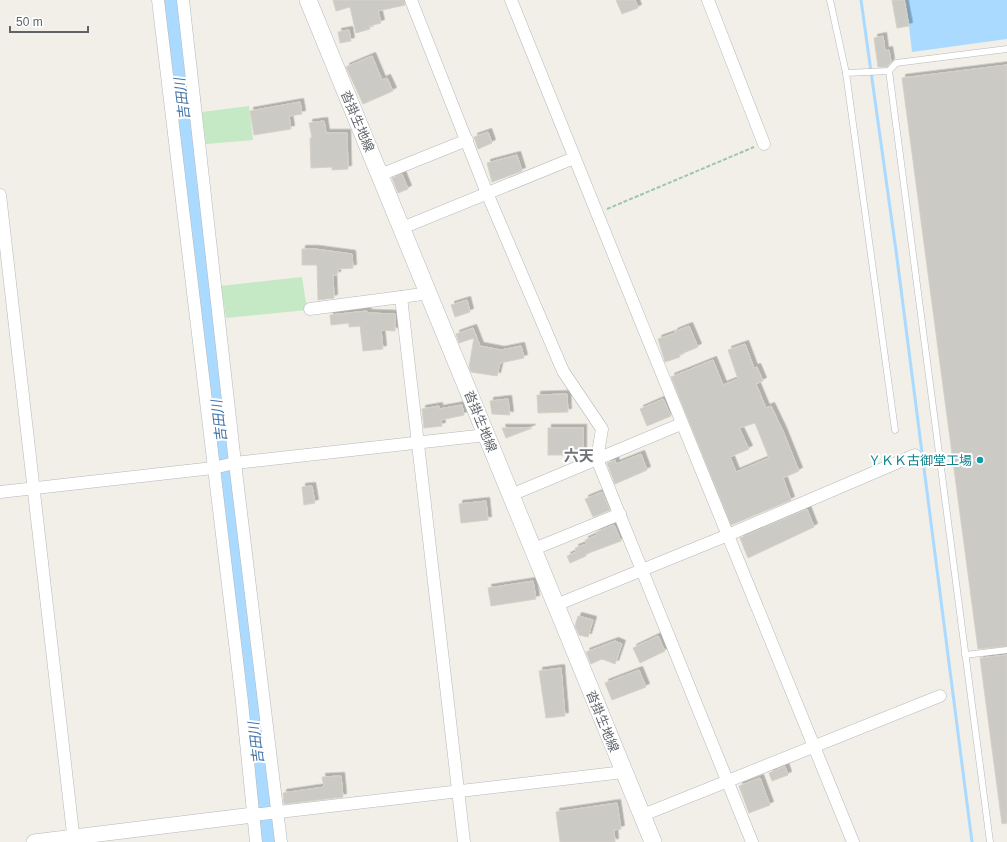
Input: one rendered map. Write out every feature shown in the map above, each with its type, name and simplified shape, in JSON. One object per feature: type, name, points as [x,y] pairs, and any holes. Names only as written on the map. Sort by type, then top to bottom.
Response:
[{"type":"main road","name":"沓掛生地線","points":[[308,0],[653,842]]},
{"type":"street","points":[[158,0],[242,702],[256,842]]},
{"type":"street","points":[[184,0],[235,463],[281,842]]},
{"type":"street","points":[[412,0],[487,193],[562,371],[602,429],[597,459],[752,842]]},
{"type":"street","points":[[511,0],[681,424],[728,535],[852,842]]},
{"type":"street","points":[[708,0],[764,144]]},
{"type":"street","points":[[380,174],[467,140]]},
{"type":"street","points":[[402,228],[574,158]]},
{"type":"street","points":[[0,195],[74,840]]},
{"type":"street","points":[[310,309],[429,293]]},
{"type":"street","points":[[401,297],[464,842]]},
{"type":"street","points":[[511,495],[681,424]]},
{"type":"street","points":[[0,492],[213,468],[235,463],[486,435]]},
{"type":"street","points":[[556,605],[728,535],[914,455]]},
{"type":"street","points":[[534,549],[620,514]]},
{"type":"street","points":[[643,815],[940,696]]},
{"type":"street","points":[[34,842],[74,840],[277,812],[624,772]]},
{"type":"lane","points":[[830,0],[846,73],[895,430]]},
{"type":"lane","points":[[846,73],[889,71],[896,63],[1007,49]]},
{"type":"lane","points":[[889,71],[990,842]]},
{"type":"lane","points":[[966,656],[1007,650]]},
{"type":"path","points":[[596,213],[764,144]]},
{"type":"green space","points":[[249,106],[253,140],[206,144],[202,112]]},
{"type":"green space","points":[[302,277],[307,310],[226,318],[221,286]]},
{"type":"water","points":[[906,0],[1007,0],[1007,39],[912,52]]},
{"type":"building","points":[[333,0],[404,0],[405,5],[378,11],[381,23],[369,26],[370,29],[356,33],[350,7],[336,11]]},
{"type":"building","points":[[616,0],[635,0],[638,8],[622,14]]},
{"type":"building","points":[[892,0],[904,0],[909,26],[897,28]]},
{"type":"building","points":[[349,30],[351,41],[340,43],[338,32]]},
{"type":"building","points":[[883,36],[885,51],[889,50],[891,62],[887,67],[878,67],[874,38]]},
{"type":"building","points":[[372,56],[382,80],[387,78],[393,91],[363,104],[346,67]]},
{"type":"building","name":"ＹＫＫ古御堂工場","points":[[1007,65],[1007,646],[978,649],[902,78]]},
{"type":"building","points":[[300,102],[302,114],[289,116],[291,129],[254,135],[250,111]]},
{"type":"building","points":[[324,121],[326,133],[347,133],[348,169],[332,170],[332,167],[311,168],[310,138],[312,138],[309,123]]},
{"type":"building","points":[[488,132],[492,143],[478,149],[474,137]]},
{"type":"building","points":[[517,155],[522,171],[492,182],[487,163]]},
{"type":"building","points":[[402,174],[408,189],[398,193],[392,178]]},
{"type":"building","points":[[302,249],[315,249],[352,254],[353,268],[338,269],[337,275],[333,275],[334,298],[318,300],[317,265],[302,265]]},
{"type":"building","points":[[467,300],[470,312],[455,317],[451,305]]},
{"type":"building","points":[[367,311],[368,313],[395,314],[395,331],[381,330],[383,349],[363,351],[360,326],[349,327],[349,323],[331,325],[330,315]]},
{"type":"building","points":[[689,326],[698,347],[679,355],[680,357],[665,362],[658,339]]},
{"type":"building","points":[[473,328],[480,346],[501,350],[521,346],[524,358],[500,363],[497,376],[471,372],[469,367],[474,338],[459,343],[456,334]]},
{"type":"building","points":[[745,344],[754,368],[757,367],[763,381],[756,384],[766,408],[771,406],[799,471],[783,478],[791,500],[731,525],[671,377],[713,360],[723,385],[738,379],[728,350]],"holes":[[[755,423],[769,458],[736,472],[730,457],[749,449],[739,428]]]},
{"type":"building","points":[[567,394],[568,412],[538,413],[537,395]]},
{"type":"building","points":[[508,399],[510,415],[492,414],[490,401]]},
{"type":"building","points":[[663,399],[671,416],[647,426],[640,409]]},
{"type":"building","points":[[462,405],[464,415],[441,420],[442,426],[424,428],[422,409],[439,406],[439,409]]},
{"type":"building","points":[[502,428],[532,428],[506,438]]},
{"type":"building","points":[[548,428],[583,428],[583,455],[548,455]]},
{"type":"building","points":[[641,454],[647,470],[615,484],[607,463],[615,460],[616,464]]},
{"type":"building","points":[[312,486],[315,503],[304,505],[302,487]]},
{"type":"building","points":[[602,492],[610,510],[593,517],[585,499]]},
{"type":"building","points":[[486,501],[488,520],[461,523],[459,504]]},
{"type":"building","points":[[807,509],[814,527],[748,558],[740,538]]},
{"type":"building","points":[[614,525],[621,541],[586,554],[586,556],[570,563],[567,556],[576,552],[575,548],[586,544],[585,540],[597,535],[596,532]]},
{"type":"building","points":[[533,581],[536,599],[491,606],[488,588]]},
{"type":"building","points":[[578,616],[593,620],[588,637],[579,635],[575,626]]},
{"type":"building","points":[[658,636],[665,651],[640,663],[633,648]]},
{"type":"building","points":[[615,641],[622,644],[615,664],[602,659],[591,664],[586,652]]},
{"type":"building","points":[[1007,655],[1007,823],[1002,824],[980,658]]},
{"type":"building","points":[[561,668],[565,716],[546,718],[539,671]]},
{"type":"building","points":[[639,670],[646,687],[612,700],[605,683]]},
{"type":"building","points":[[785,766],[788,775],[772,781],[769,773]]},
{"type":"building","points":[[341,776],[343,797],[284,804],[283,793],[324,787],[322,777]]},
{"type":"building","points":[[760,778],[770,805],[749,813],[739,786]]},
{"type":"building","points":[[617,803],[621,829],[614,830],[615,842],[560,842],[556,812]]},
{"type":"waterway","name":"吉田川","points":[[171,0],[238,574],[267,842]]},
{"type":"waterway","points":[[861,0],[897,258],[972,842]]},
{"type":"place","name":"ＹＫＫ古御堂工場","points":[[980,460]]},
{"type":"district","name":"六天","points":[[579,456]]}]
